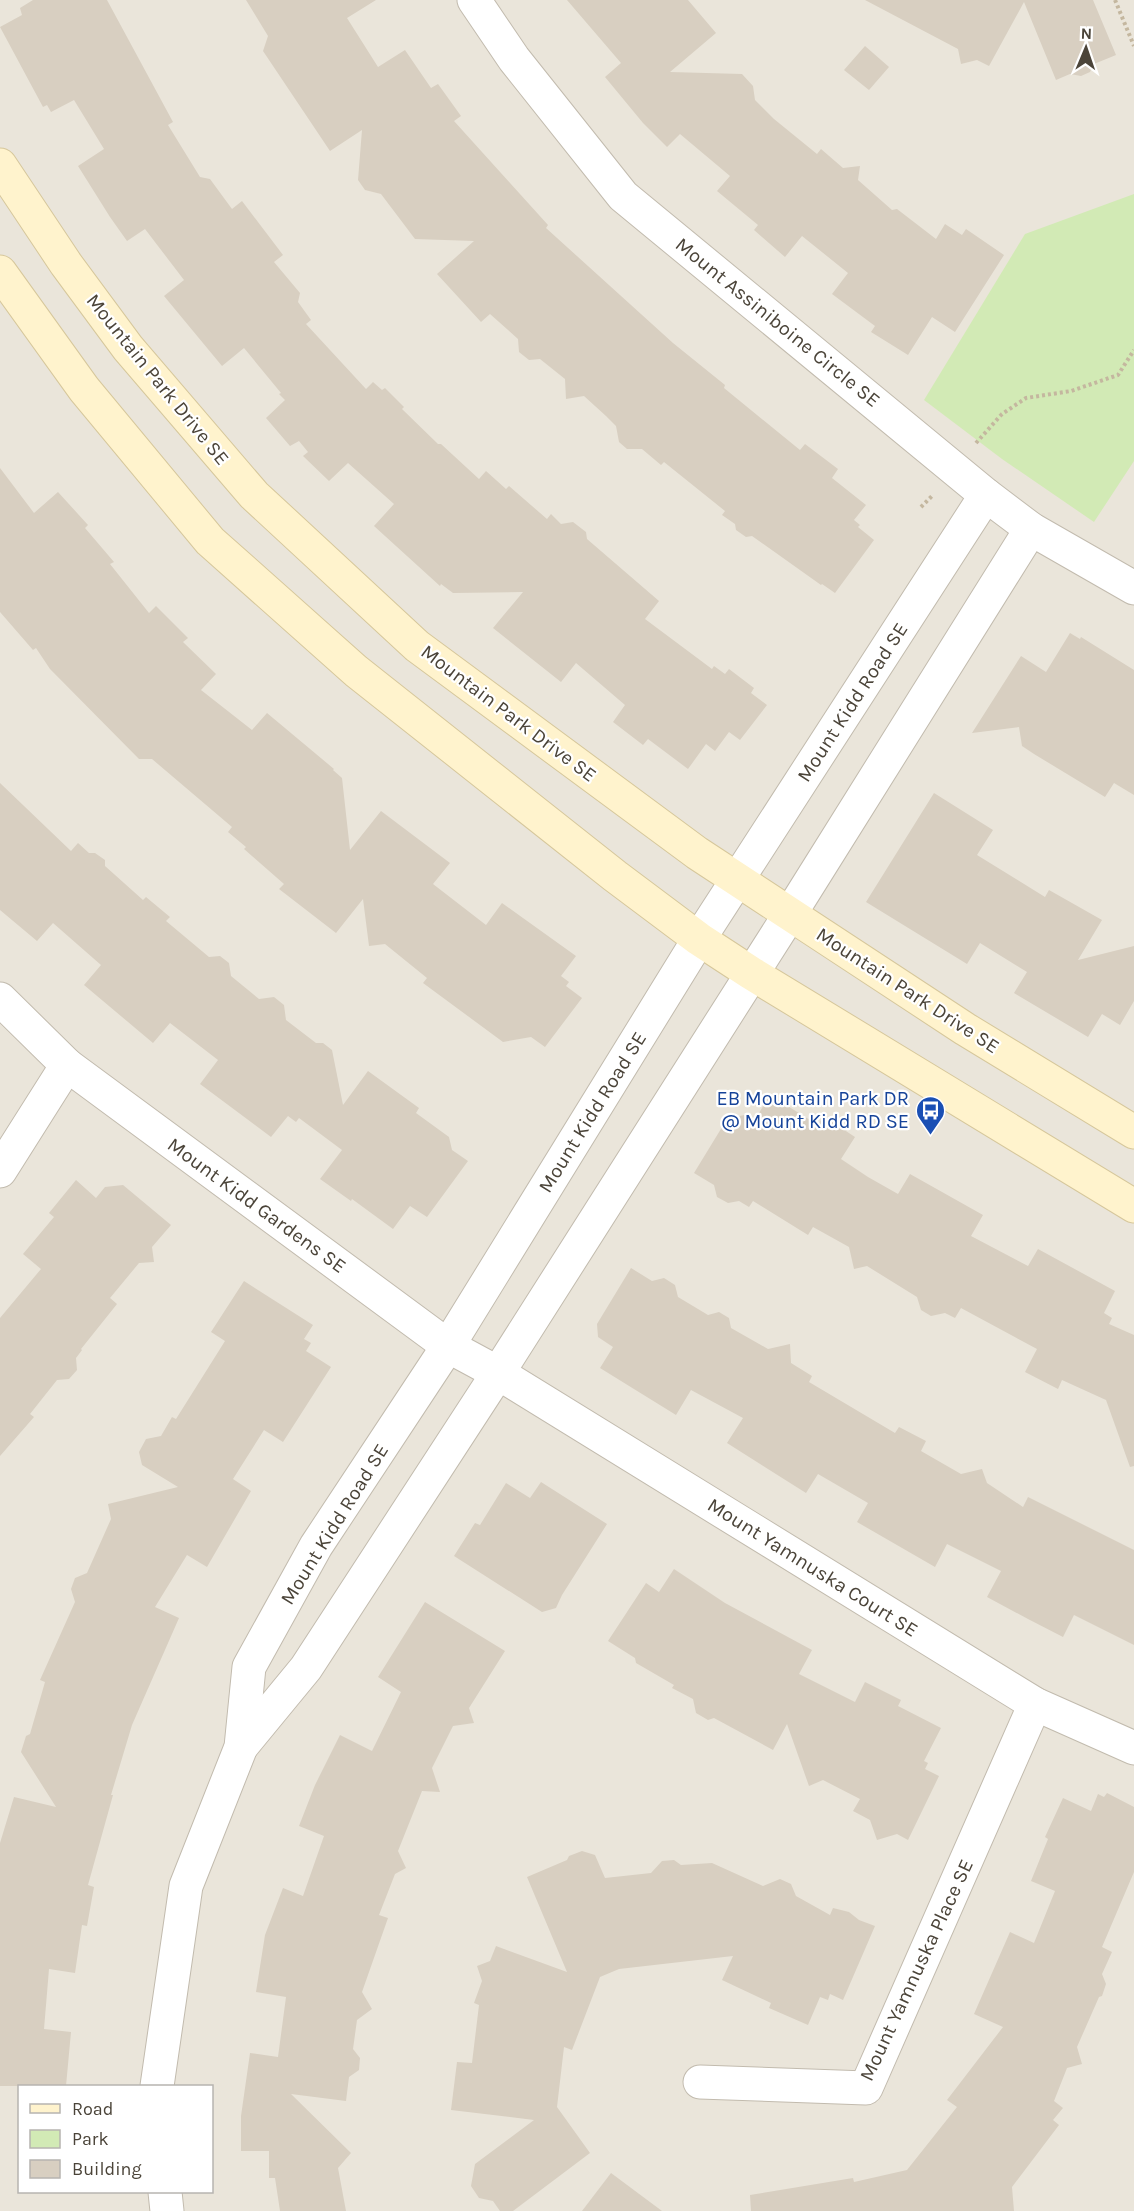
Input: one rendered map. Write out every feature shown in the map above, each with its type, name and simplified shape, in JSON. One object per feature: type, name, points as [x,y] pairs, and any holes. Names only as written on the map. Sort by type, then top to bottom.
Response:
[{"type":"street","name":"Mount Assiniboine Circle SE","points":[[474,0],[514,59],[623,196],[986,495],[1031,529],[1134,588]]},
{"type":"street","name":"Mountain Park Drive SE","points":[[0,165],[66,264],[128,348],[254,495],[417,646],[687,846],[965,1029],[1134,1132]]},
{"type":"street","points":[[0,272],[84,389],[210,541],[356,671],[615,876],[699,939],[1134,1206]]},
{"type":"street","name":"Mount Kidd Road SE","points":[[157,2085],[186,1886],[241,1747],[249,1667],[316,1546],[448,1346],[699,939],[986,495]]},
{"type":"street","name":"Mount Kidd Road SE","points":[[241,1747],[306,1668],[498,1373],[790,914],[1031,529]]},
{"type":"street","name":"Mount Kidd Gardens SE","points":[[0,999],[67,1065],[448,1346],[498,1373]]},
{"type":"street","points":[[0,1171],[67,1065]]},
{"type":"street","name":"Mount Yamnuska Court SE","points":[[498,1373],[1035,1704],[1134,1748]]},
{"type":"street","name":"Mount Yamnuska Place SE","points":[[700,2082],[866,2088],[1035,1704]]},
{"type":"street","points":[[165,2193],[167,2211]]},
{"type":"path","points":[[1115,0],[1134,46]]},
{"type":"path","points":[[921,507],[958,470],[974,446],[1002,414],[1026,398],[1071,391],[1119,375],[1134,350]]},
{"type":"shaded area","points":[[0,0],[1134,0],[1134,2211],[0,2211]]},
{"type":"green space","points":[[1134,194],[1134,461],[1094,522],[1002,459],[924,400],[1025,234]]},
{"type":"building","points":[[33,0],[107,0],[173,122],[168,125],[200,177],[210,179],[232,209],[242,201],[283,255],[274,262],[300,293],[298,302],[311,320],[306,324],[366,389],[373,382],[382,390],[385,388],[404,407],[402,409],[438,444],[441,444],[479,479],[486,471],[506,489],[509,486],[547,519],[551,514],[561,524],[573,522],[586,532],[587,539],[659,601],[645,619],[712,669],[714,666],[725,674],[729,669],[754,688],[751,693],[767,705],[740,740],[729,732],[715,751],[706,744],[688,769],[648,739],[643,745],[613,722],[625,705],[576,663],[561,682],[493,628],[523,592],[453,593],[441,584],[440,586],[374,526],[394,504],[348,463],[329,481],[303,456],[308,452],[299,441],[290,446],[266,418],[285,400],[279,394],[281,393],[244,348],[222,366],[164,296],[184,280],[145,229],[127,241],[78,166],[104,149],[74,100],[51,112],[47,105],[43,107],[0,27],[22,15],[20,8]]},
{"type":"building","points":[[246,0],[376,0],[347,18],[378,67],[405,50],[431,88],[438,84],[461,116],[454,121],[548,225],[546,228],[673,343],[725,385],[724,388],[800,450],[805,444],[838,469],[832,478],[866,505],[854,520],[860,525],[858,527],[874,540],[835,593],[752,536],[746,537],[736,530],[735,524],[722,515],[725,511],[664,462],[661,465],[642,449],[627,449],[619,442],[616,426],[584,396],[566,399],[565,379],[540,359],[529,360],[519,352],[518,339],[490,314],[481,322],[437,274],[474,241],[415,239],[381,194],[365,190],[358,180],[362,130],[330,151],[263,51],[268,36]]},
{"type":"building","points":[[567,0],[688,0],[716,33],[670,72],[742,74],[753,86],[755,100],[774,119],[817,154],[821,149],[843,168],[860,166],[858,180],[892,210],[897,209],[936,239],[945,224],[962,235],[966,229],[1004,255],[955,332],[932,317],[908,355],[871,332],[875,326],[832,294],[848,273],[802,236],[785,257],[754,230],[758,225],[717,191],[730,176],[680,134],[667,147],[643,123],[605,77],[621,63]]},
{"type":"building","points":[[865,0],[1093,0],[1116,55],[1094,64],[1090,72],[1081,76],[1070,74],[1056,80],[1024,2],[989,66],[977,60],[961,64],[958,49]]},
{"type":"building","points":[[865,46],[889,67],[869,90],[844,70]]},
{"type":"building","points":[[0,468],[34,513],[58,492],[88,525],[85,528],[114,562],[110,564],[149,613],[156,606],[188,638],[183,642],[216,674],[201,690],[252,730],[267,713],[334,769],[342,778],[350,850],[381,811],[450,863],[433,884],[486,925],[502,903],[576,956],[561,976],[569,982],[566,986],[582,998],[545,1047],[531,1037],[503,1042],[423,983],[427,978],[385,944],[369,946],[363,899],[336,933],[279,889],[284,884],[228,832],[232,827],[152,759],[139,759],[50,669],[36,648],[33,650],[0,612]]},
{"type":"building","points":[[1070,633],[1080,639],[1081,637],[1134,670],[1134,795],[1114,783],[1105,797],[1022,746],[1019,727],[972,733],[1021,656],[1046,672]]},
{"type":"building","points":[[0,783],[71,851],[78,843],[89,853],[95,853],[105,860],[105,866],[143,900],[146,897],[170,917],[166,921],[209,957],[220,956],[229,963],[231,976],[259,999],[274,997],[284,1005],[286,1020],[316,1043],[323,1043],[332,1050],[343,1105],[368,1071],[419,1108],[416,1113],[449,1137],[452,1150],[468,1161],[427,1217],[410,1206],[393,1229],[320,1179],[342,1150],[299,1118],[296,1122],[288,1116],[271,1137],[200,1084],[218,1060],[170,1023],[153,1043],[84,985],[101,965],[53,923],[37,941],[0,910]]},
{"type":"building","points":[[934,793],[993,830],[977,855],[1045,897],[1049,890],[1102,920],[1078,960],[1134,946],[1134,1001],[1120,1025],[1102,1014],[1088,1037],[1014,993],[1027,972],[980,943],[967,964],[866,902]]},
{"type":"building","points":[[770,1095],[818,1125],[823,1116],[855,1137],[841,1159],[898,1194],[910,1174],[983,1215],[971,1236],[1028,1266],[1038,1249],[1115,1291],[1104,1313],[1112,1318],[1109,1324],[1134,1335],[1134,1466],[1130,1467],[1106,1400],[1062,1380],[1058,1389],[1025,1372],[1037,1349],[961,1308],[955,1318],[945,1313],[931,1316],[921,1310],[917,1297],[867,1266],[854,1269],[849,1247],[813,1227],[808,1235],[753,1201],[749,1207],[739,1201],[728,1203],[717,1197],[714,1185],[694,1173],[727,1119],[744,1115],[754,1121]]},
{"type":"building","points":[[76,1180],[96,1198],[105,1187],[123,1185],[171,1225],[152,1247],[154,1262],[139,1263],[110,1298],[117,1304],[81,1349],[76,1358],[77,1370],[69,1379],[57,1380],[30,1414],[34,1417],[0,1456],[0,1318],[41,1269],[23,1254],[54,1217],[49,1213]]},
{"type":"building","points":[[631,1268],[652,1281],[664,1278],[675,1285],[678,1297],[708,1315],[719,1312],[729,1318],[731,1328],[768,1349],[790,1344],[791,1363],[812,1376],[809,1382],[895,1433],[899,1427],[926,1441],[921,1451],[961,1474],[982,1469],[987,1483],[1023,1507],[1028,1497],[1134,1550],[1134,1645],[1074,1615],[1063,1637],[1028,1619],[987,1597],[1001,1571],[947,1544],[935,1567],[857,1522],[868,1503],[818,1474],[806,1493],[727,1443],[743,1418],[691,1390],[676,1415],[600,1368],[613,1347],[598,1337],[597,1324]]},
{"type":"building","points":[[244,1281],[313,1325],[304,1339],[311,1343],[306,1351],[331,1367],[283,1442],[264,1430],[233,1479],[251,1491],[207,1567],[187,1555],[155,1607],[179,1618],[132,1725],[111,1795],[113,1795],[88,1885],[94,1887],[87,1926],[82,1925],[75,1973],[49,1969],[44,2029],[71,2032],[66,2085],[0,2086],[0,1843],[14,1797],[56,1807],[21,1752],[26,1736],[30,1734],[45,1682],[40,1680],[75,1602],[71,1589],[75,1578],[87,1573],[111,1519],[108,1504],[178,1487],[142,1465],[139,1452],[146,1439],[161,1436],[172,1417],[176,1419],[225,1341],[211,1332]]},
{"type":"building","points":[[541,1482],[607,1524],[556,1608],[542,1612],[454,1556],[475,1523],[480,1525],[506,1483],[530,1498]]},
{"type":"building","points":[[674,1569],[725,1603],[812,1650],[799,1674],[855,1702],[865,1682],[901,1700],[898,1706],[941,1728],[924,1761],[928,1763],[925,1769],[939,1776],[908,1840],[897,1834],[877,1840],[870,1820],[853,1811],[860,1799],[823,1780],[809,1786],[787,1724],[773,1750],[714,1718],[708,1720],[696,1713],[693,1699],[672,1688],[674,1685],[636,1663],[635,1658],[608,1641],[646,1583],[659,1592]]},
{"type":"building","points":[[425,1602],[505,1651],[469,1708],[474,1723],[453,1726],[432,1768],[440,1792],[422,1791],[398,1851],[406,1868],[395,1874],[379,1915],[388,1918],[362,1992],[372,2009],[357,2020],[353,2049],[360,2058],[359,2070],[349,2077],[346,2101],[291,2094],[351,2153],[338,2168],[346,2211],[280,2211],[275,2178],[269,2178],[269,2151],[241,2151],[241,2116],[250,2053],[278,2057],[286,1997],[256,1992],[265,1935],[283,1888],[303,1896],[324,1836],[299,1826],[315,1785],[340,1735],[372,1751],[401,1692],[378,1677]]},
{"type":"building","points":[[1107,1793],[1134,1807],[1134,1872],[1102,1947],[1112,1952],[1102,1974],[1106,1984],[1102,1996],[1099,1997],[1077,2047],[1082,2064],[1067,2068],[1054,2101],[1063,2108],[1053,2120],[1059,2125],[1012,2187],[1014,2211],[751,2211],[750,2195],[853,2178],[854,2182],[907,2170],[957,2107],[947,2100],[1003,2027],[974,2014],[1010,1932],[1034,1943],[1055,1891],[1031,1881],[1048,1839],[1045,1837],[1063,1798],[1091,1811],[1098,1794],[1104,1797]]},
{"type":"building","points":[[582,1851],[595,1855],[605,1878],[651,1873],[662,1861],[674,1860],[681,1865],[712,1863],[763,1886],[780,1879],[791,1884],[796,1896],[830,1915],[833,1908],[849,1912],[859,1920],[875,1926],[843,2000],[830,1994],[828,2000],[820,1997],[808,2025],[769,2008],[771,2003],[722,1980],[733,1956],[619,1969],[600,1977],[572,2050],[564,2047],[557,2107],[590,2153],[513,2211],[500,2211],[493,2201],[479,2198],[471,2186],[475,2164],[534,2120],[451,2110],[457,2062],[472,2063],[479,2005],[474,2003],[482,1981],[477,1966],[490,1961],[496,1946],[567,1972],[527,1877]]},
{"type":"building","points":[[611,2173],[662,2211],[582,2211]]},
{"type":"place","name":"EB Mountain Park DR @ Mount Kidd RD SE","points":[[930,1136]]}]
